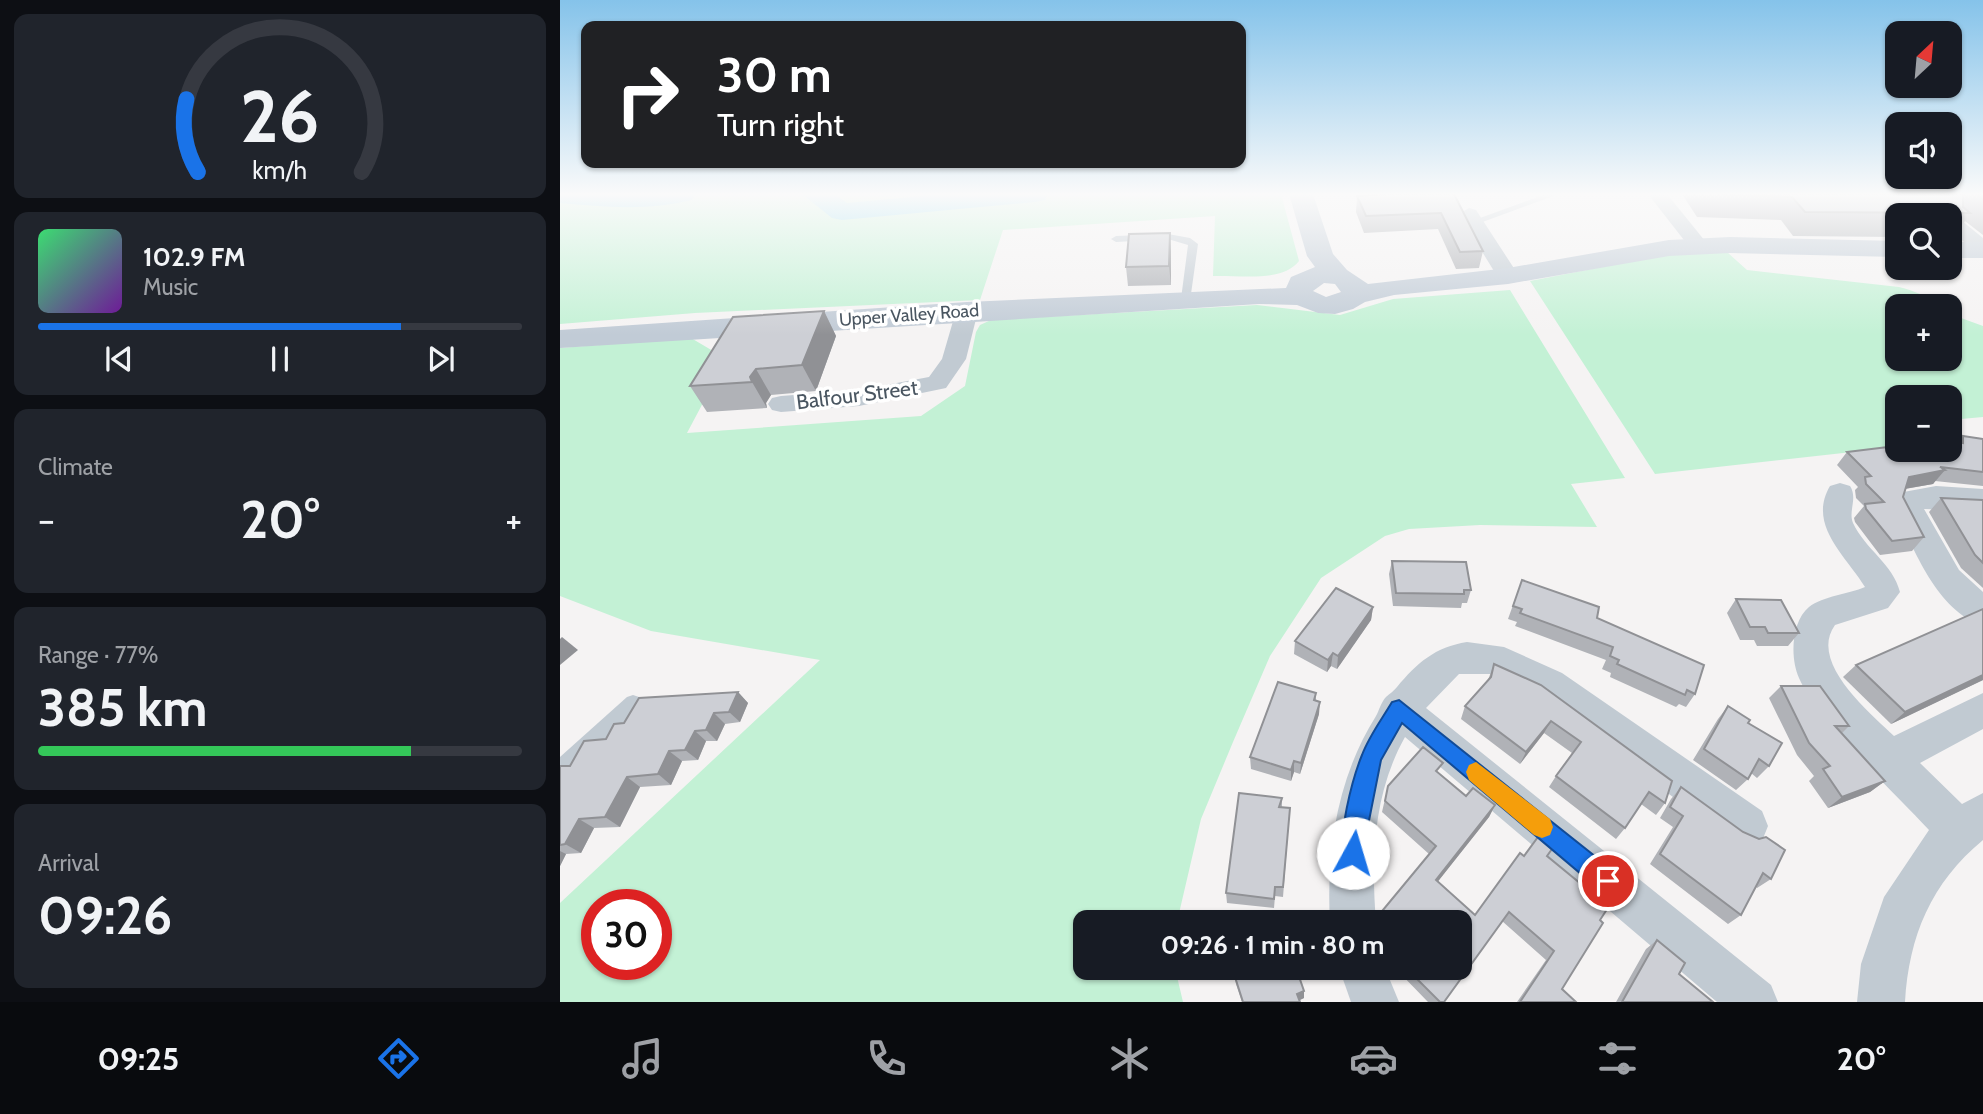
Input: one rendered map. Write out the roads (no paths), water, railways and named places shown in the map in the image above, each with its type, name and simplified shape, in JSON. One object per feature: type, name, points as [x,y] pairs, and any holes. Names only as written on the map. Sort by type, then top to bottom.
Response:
[{"type":"street","points":[[1314,241],[1325,281]]},
{"type":"street","points":[[1486,241],[1508,276]]},
{"type":"street","points":[[1695,241],[1698,245]]},
{"type":"street","name":"Upper Valley Road","points":[[560,339],[967,311],[1259,295],[1325,281],[1394,287],[1508,276],[1633,252],[1698,245],[1885,249]]},
{"type":"street","points":[[1962,250],[1983,249]]},
{"type":"street","name":"Balfour Street","points":[[780,404],[859,398],[937,383],[954,359],[967,311]]},
{"type":"street","points":[[1840,493],[1840,528],[1881,583],[1883,592],[1876,598],[1823,615],[1816,623],[1811,644],[1815,674],[1837,704],[1891,758],[1972,823],[1940,848],[1900,913],[1884,964],[1881,1002]]},
{"type":"street","points":[[1983,500],[1920,497],[1909,501],[1909,509],[1947,579],[1983,612]]},
{"type":"street","points":[[1352,910],[1354,830],[1371,758],[1399,709],[1437,668],[1453,660],[1472,657],[1497,660],[1549,684],[1747,826]]},
{"type":"street","points":[[1399,709],[1754,1002]]},
{"type":"street","points":[[1891,758],[1983,710]]},
{"type":"street","points":[[1367,980],[1375,1002]]},
{"type":"lane","points":[[1186,299],[1194,244],[1190,241]]},
{"type":"lane","points":[[560,769],[633,703]]}]
